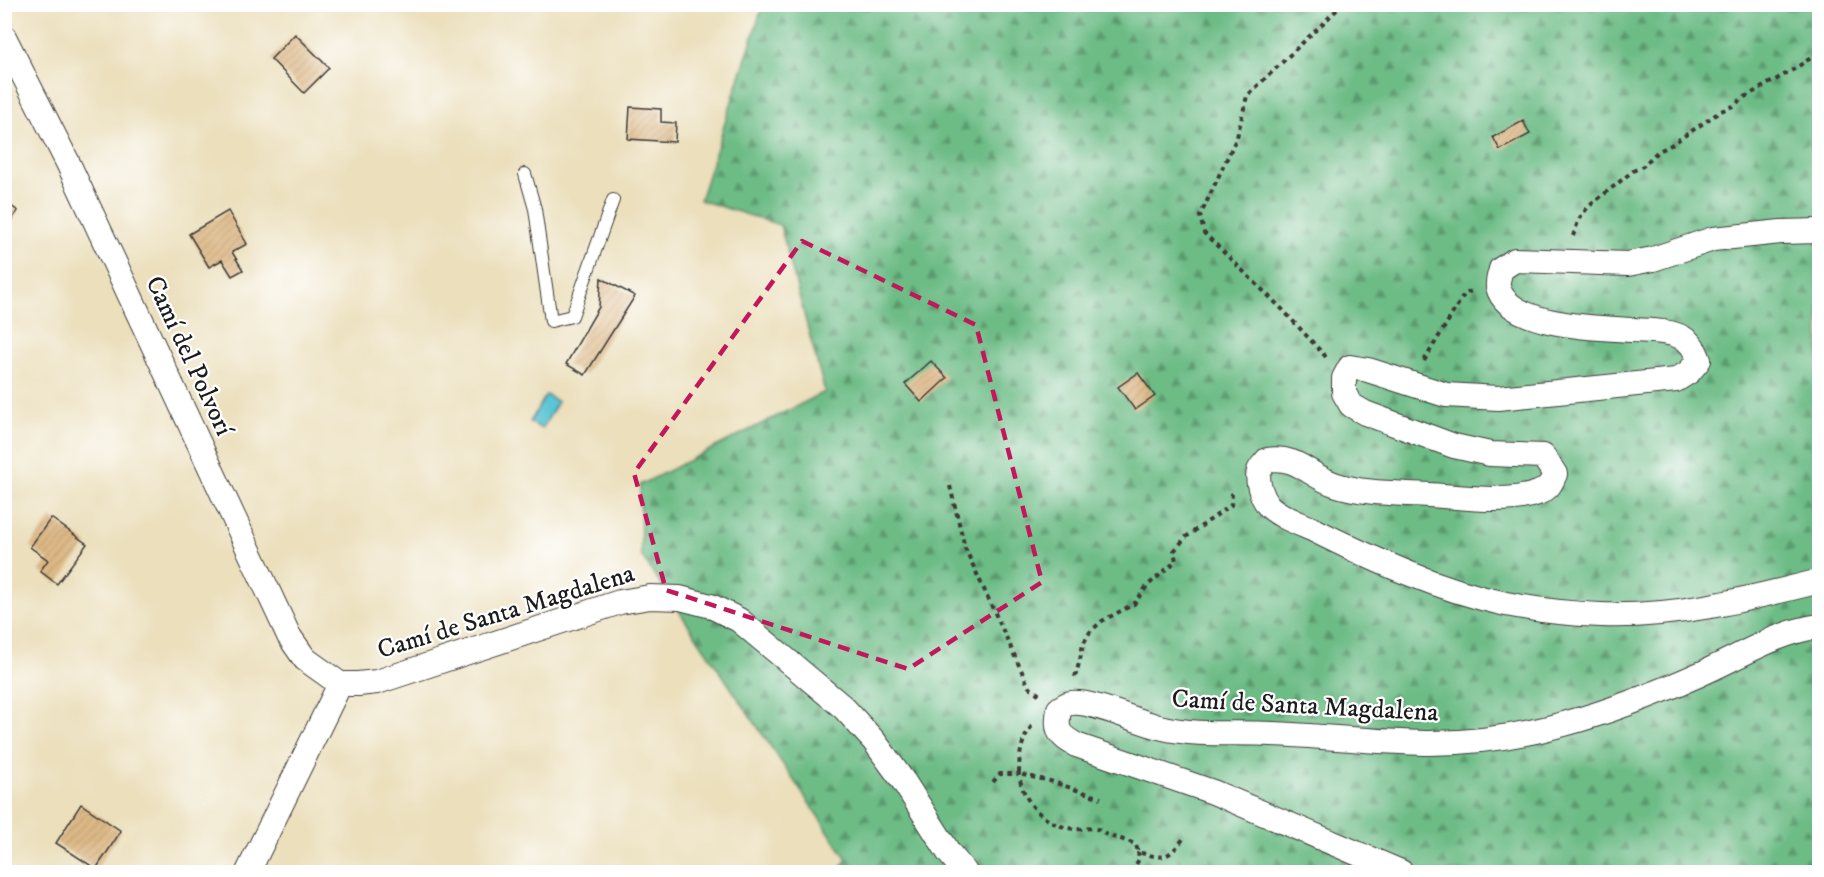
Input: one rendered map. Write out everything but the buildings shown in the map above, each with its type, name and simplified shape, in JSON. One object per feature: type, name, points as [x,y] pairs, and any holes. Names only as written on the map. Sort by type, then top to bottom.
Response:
[{"type":"street","name":"Camí del Polvorí","points":[[4,37],[68,163],[289,636],[305,659],[340,684]]},
{"type":"street","points":[[1820,231],[1781,232],[1713,239],[1653,259],[1628,264],[1515,260],[1501,269],[1498,285],[1503,298],[1522,313],[1584,327],[1658,332],[1682,337],[1693,346],[1699,360],[1689,372],[1676,380],[1498,398],[1446,395],[1368,370],[1350,367],[1344,378],[1344,393],[1351,405],[1402,428],[1454,446],[1490,454],[1543,456],[1555,474],[1550,486],[1538,493],[1510,499],[1378,492],[1333,483],[1297,464],[1280,458],[1267,460],[1259,471],[1260,488],[1268,506],[1284,516],[1404,573],[1459,592],[1505,604],[1555,612],[1604,615],[1688,610],[1820,581]]},
{"type":"street","name":"Camí de Santa Magdalena","points":[[340,684],[378,681],[620,602],[650,597],[680,598],[711,606],[739,620],[844,708],[874,741],[949,854],[965,873]]},
{"type":"street","name":"Camí de Santa Magdalena","points":[[1059,709],[1071,703],[1084,704],[1101,707],[1132,720],[1164,728],[1200,733],[1301,735],[1426,743],[1475,742],[1543,730],[1610,711],[1654,695],[1788,633],[1820,626]]},
{"type":"street","points":[[248,873],[340,684]]},
{"type":"street","points":[[1059,709],[1057,724],[1061,736],[1076,745],[1213,792],[1401,873]]},
{"type":"lane","points":[[525,174],[535,209],[551,321],[572,316],[613,200]]},
{"type":"path","points":[[1343,4],[1247,96],[1237,137],[1200,216],[1204,232],[1283,310],[1344,378]]},
{"type":"path","points":[[1573,235],[1579,219],[1588,207],[1633,171],[1643,166],[1657,152],[1671,146],[1721,111],[1733,106],[1820,52]]},
{"type":"path","points":[[1411,383],[1465,293],[1498,285]]},
{"type":"path","points":[[950,486],[965,548],[1029,687],[1059,709],[1039,719],[1028,730],[1021,750],[1019,774],[1026,798],[1046,819],[1060,826],[1097,829],[1107,836],[1126,840],[1136,845],[1139,859],[1132,873]]},
{"type":"path","points":[[1084,704],[1083,691],[1074,678],[1083,644],[1090,632],[1102,621],[1134,604],[1147,586],[1176,561],[1174,551],[1180,542],[1231,506],[1232,494],[1237,489],[1260,488]]},
{"type":"path","points":[[993,782],[1000,774],[1019,774],[1101,798]]},
{"type":"path","points":[[1138,852],[1159,858],[1172,854],[1183,839]]},
{"type":"highlighted area","points":[[802,241],[976,325],[1042,582],[908,669],[666,590],[634,473]]},
{"type":"green space","points":[[763,5],[1819,5],[1819,872],[837,872],[847,859],[641,555],[640,485],[825,392],[780,225],[700,200]]},
{"type":"water","points":[[546,395],[558,402],[542,429],[530,422]]}]
